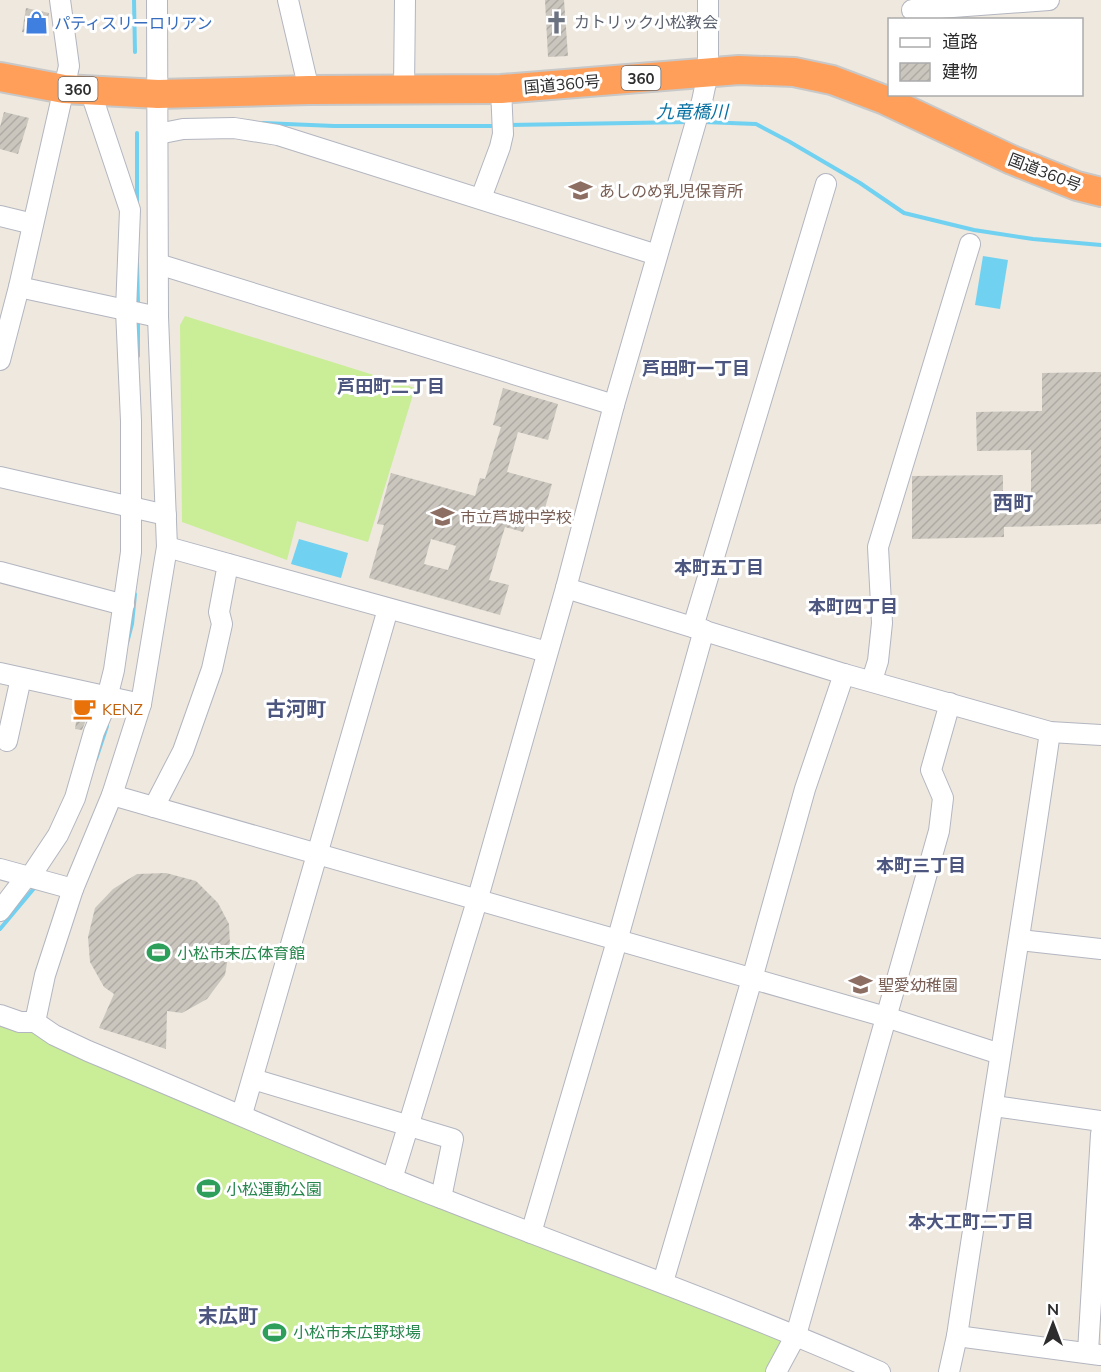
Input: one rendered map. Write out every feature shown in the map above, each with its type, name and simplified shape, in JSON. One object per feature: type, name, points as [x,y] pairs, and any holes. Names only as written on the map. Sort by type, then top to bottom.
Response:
[{"type":"highway","name":"国道360号","points":[[0,77],[77,89],[158,94],[404,89],[502,113],[708,73],[739,70],[794,72],[887,92]]},
{"type":"highway","name":"国道360号","points":[[894,96],[1012,160],[1077,186],[1101,192]]},
{"type":"street","points":[[35,1022],[45,975],[73,889],[82,812],[108,697],[131,552],[131,421],[126,310],[130,210],[69,66],[60,0]]},
{"type":"street","points":[[0,911],[58,835],[82,812],[112,795],[141,704],[167,547],[158,317],[158,0]]},
{"type":"street","points":[[288,0],[309,90]]},
{"type":"street","points":[[404,89],[405,0]]},
{"type":"street","points":[[392,1179],[477,901],[566,588],[614,405],[696,122],[708,73],[708,0]]},
{"type":"street","points":[[912,10],[1049,0]]},
{"type":"street","points":[[2,348],[33,224],[77,89]]},
{"type":"street","points":[[481,198],[502,113]]},
{"type":"street","points":[[158,134],[183,129],[234,128],[278,135],[657,255]]},
{"type":"street","points":[[531,1233],[617,941],[699,629],[826,184]]},
{"type":"street","points":[[0,216],[33,224]]},
{"type":"street","points":[[872,680],[878,661],[882,622],[878,547],[970,244]]},
{"type":"street","points":[[158,264],[614,405]]},
{"type":"street","points":[[19,287],[158,317]]},
{"type":"street","points":[[0,477],[166,515]]},
{"type":"street","points":[[167,547],[547,652]]},
{"type":"street","points":[[154,807],[183,751],[212,669],[222,624],[219,612],[228,564]]},
{"type":"street","points":[[0,572],[124,605]]},
{"type":"street","points":[[566,588],[844,674],[872,680],[1050,732],[1101,735]]},
{"type":"street","points":[[242,1114],[388,609]]},
{"type":"street","points":[[0,673],[141,704]]},
{"type":"street","points":[[663,1282],[805,789],[844,674]]},
{"type":"street","points":[[7,741],[21,678]]},
{"type":"street","points":[[776,1372],[796,1335],[939,831],[943,798],[932,770],[950,703]]},
{"type":"street","points":[[949,1372],[957,1336],[994,1106],[1050,732]]},
{"type":"street","points":[[112,795],[886,1017],[1000,1054]]},
{"type":"street","points":[[0,869],[73,889]]},
{"type":"street","points":[[1020,940],[1101,949]]},
{"type":"street","points":[[0,1015],[20,1022],[35,1022],[54,1035],[88,1051],[392,1179],[663,1282],[796,1335],[880,1372]]},
{"type":"street","points":[[253,1079],[453,1139],[441,1198]]},
{"type":"street","points":[[994,1106],[1101,1121]]},
{"type":"street","points":[[957,1336],[1094,1353],[1101,1137]]},
{"type":"green space","points":[[185,316],[415,388],[368,542],[297,521],[287,560],[182,522],[180,325]]},
{"type":"green space","name":"小松運動公園","points":[[0,1020],[796,1335],[776,1372],[0,1372]]},
{"type":"water","points":[[983,256],[1008,260],[1000,309],[975,305]]},
{"type":"water","points":[[299,539],[348,553],[341,578],[291,564]]},
{"type":"building","points":[[545,0],[564,0],[568,56],[548,57]]},
{"type":"building","name":"パティスリーロリアン","points":[[26,8],[49,13],[45,36],[22,32]]},
{"type":"building","points":[[4,112],[29,118],[18,154],[0,149],[0,127]]},
{"type":"building","points":[[1101,372],[1101,524],[1004,527],[1004,537],[912,539],[912,476],[1003,475],[1003,497],[1031,496],[1031,450],[977,451],[976,412],[1042,411],[1042,373]]},
{"type":"building","points":[[503,388],[558,404],[548,440],[518,432],[507,472],[552,484],[541,522],[528,518],[523,532],[505,527],[489,580],[509,585],[500,615],[369,578],[384,525],[377,524],[391,473],[475,496],[480,478],[485,479],[501,427],[493,425]],"holes":[[[431,539],[456,546],[448,570],[424,564]]]},
{"type":"building","points":[[79,703],[92,705],[82,730],[75,729]]},
{"type":"building","name":"小松市末広体育館","points":[[166,873],[196,881],[218,903],[229,924],[230,945],[225,975],[207,999],[182,1013],[167,1011],[166,1049],[99,1028],[114,994],[104,987],[90,962],[88,937],[95,908],[113,889],[137,874]]},
{"type":"waterway","points":[[134,0],[135,52]]},
{"type":"waterway","name":"九竜橋川","points":[[509,125],[690,122]]},
{"type":"waterway","name":"九竜橋川","points":[[704,122],[756,124],[860,183],[904,213],[974,230],[1033,239],[1101,245]]},
{"type":"waterway","name":"九竜橋川","points":[[263,123],[334,126],[498,126]]},
{"type":"waterway","points":[[137,133],[137,205]]},
{"type":"waterway","points":[[137,263],[138,305]]},
{"type":"waterway","points":[[138,321],[138,356]]},
{"type":"waterway","points":[[127,643],[132,624],[135,594]]},
{"type":"waterway","points":[[96,759],[107,726]]},
{"type":"waterway","points":[[0,929],[36,886]]},
{"type":"place","name":"カトリック小松教会","points":[[556,22]]},
{"type":"place","name":"パティスリーロリアン","points":[[36,23]]},
{"type":"place","name":"あしのめ乳児保育所","points":[[581,191]]},
{"type":"place","name":"市立芦城中学校","points":[[442,517]]},
{"type":"place","name":"KENZ","points":[[84,709]]},
{"type":"place","name":"小松市末広体育館","points":[[159,953]]},
{"type":"place","name":"聖愛幼稚園","points":[[860,985]]},
{"type":"place","name":"小松運動公園","points":[[208,1189]]},
{"type":"place","name":"小松市末広野球場","points":[[275,1332]]},
{"type":"district","name":"芦田町一丁目","points":[[696,368]]},
{"type":"district","name":"芦田町二丁目","points":[[391,386]]},
{"type":"district","name":"西町","points":[[1013,502]]},
{"type":"district","name":"本町五丁目","points":[[719,567]]},
{"type":"district","name":"本町四丁目","points":[[853,606]]},
{"type":"district","name":"古河町","points":[[296,708]]},
{"type":"district","name":"本町三丁目","points":[[921,865]]},
{"type":"district","name":"本大工町二丁目","points":[[971,1221]]},
{"type":"district","name":"末広町","points":[[228,1315]]}]
